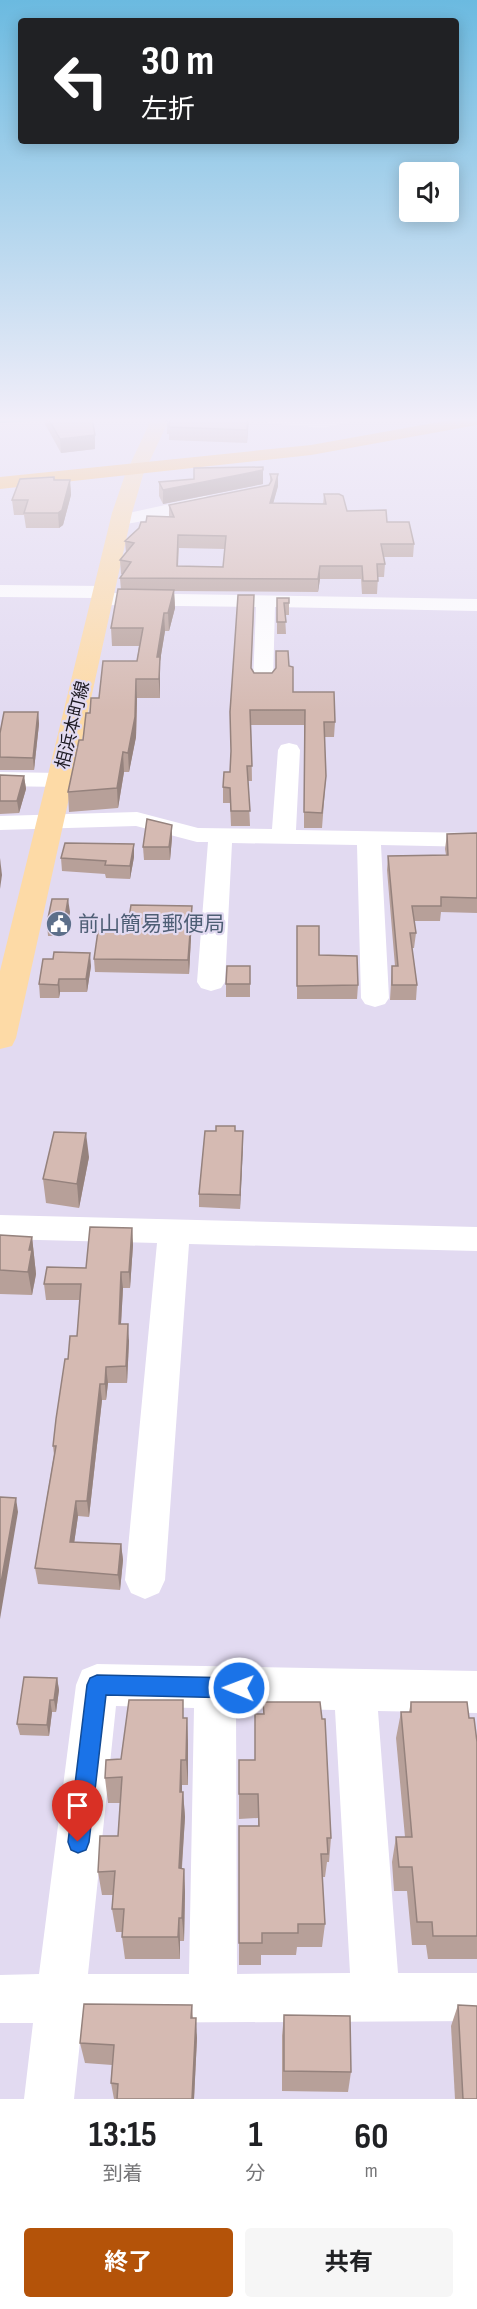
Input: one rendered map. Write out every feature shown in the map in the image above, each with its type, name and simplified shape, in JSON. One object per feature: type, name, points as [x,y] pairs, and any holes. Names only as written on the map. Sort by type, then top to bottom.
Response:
[{"type":"main road","name":"相浜本町線","points":[[0,1038],[5,995],[60,780],[122,516]]},
{"type":"street","points":[[121,520],[144,516]]},
{"type":"street","points":[[0,591],[266,601],[477,605]]},
{"type":"street","points":[[263,682],[266,601]]},
{"type":"street","points":[[284,836],[289,750]]},
{"type":"street","points":[[0,779],[60,780]]},
{"type":"street","points":[[0,823],[49,824],[137,819],[197,835],[477,840]]},
{"type":"street","points":[[211,982],[220,835]]},
{"type":"street","points":[[369,837],[375,998]]},
{"type":"street","points":[[0,1227],[477,1239]]},
{"type":"street","points":[[146,1580],[174,1230]]},
{"type":"street","points":[[49,2099],[97,1685],[477,1692]]},
{"type":"street","points":[[213,1996],[216,1688]]},
{"type":"street","points":[[355,1691],[376,1996]]},
{"type":"street","points":[[0,1998],[477,1997]]},
{"type":"building","points":[[147,516],[386,516],[387,522],[409,522],[414,544],[381,544],[385,564],[377,564],[378,581],[363,581],[362,566],[320,566],[318,579],[120,578],[131,562],[120,560],[134,543],[125,541],[139,528],[141,522],[146,522]],"holes":[[[178,535],[226,536],[223,567],[177,566]]]},
{"type":"building","points":[[118,589],[174,590],[168,613],[164,613],[157,657],[160,657],[159,679],[136,679],[135,717],[128,753],[123,752],[117,788],[68,792],[79,740],[83,740],[86,713],[90,713],[91,698],[99,698],[103,661],[137,661],[143,628],[111,628]]},
{"type":"building","points":[[238,595],[254,595],[251,668],[254,673],[272,673],[276,668],[276,651],[288,651],[289,666],[293,667],[293,692],[334,692],[335,722],[324,722],[326,776],[322,813],[304,812],[305,710],[250,710],[252,766],[247,766],[250,811],[231,811],[230,788],[223,787],[224,772],[230,772],[230,712]]},
{"type":"building","points":[[277,598],[289,598],[289,603],[284,603],[286,622],[277,622]]},
{"type":"building","points":[[4,712],[38,712],[33,758],[0,757],[0,733]]},
{"type":"building","points":[[0,775],[24,776],[17,801],[0,801]]},
{"type":"building","points":[[147,819],[172,825],[169,847],[143,847]]},
{"type":"building","points":[[477,833],[477,898],[441,897],[441,906],[412,906],[416,933],[410,933],[417,985],[392,985],[392,966],[398,966],[388,856],[448,855],[447,834]]},
{"type":"building","points":[[65,843],[134,844],[130,866],[105,865],[106,861],[61,858]]},
{"type":"building","points":[[52,899],[68,899],[64,923],[47,923]]},
{"type":"building","points":[[131,905],[192,906],[188,960],[94,959],[98,931],[127,931]]},
{"type":"building","points":[[297,926],[319,926],[319,955],[357,956],[358,985],[297,986]]},
{"type":"building","points":[[54,952],[90,953],[86,979],[59,979],[58,985],[39,984],[43,959],[53,959]]},
{"type":"building","points":[[227,966],[250,966],[250,984],[226,984]]},
{"type":"building","points":[[216,1126],[235,1126],[235,1131],[243,1131],[240,1195],[199,1194],[205,1131],[216,1131]]},
{"type":"building","points":[[54,1132],[86,1133],[77,1184],[43,1179]]},
{"type":"building","points":[[90,1227],[132,1228],[129,1272],[121,1272],[119,1324],[128,1324],[126,1366],[106,1367],[105,1384],[100,1384],[87,1501],[76,1501],[70,1542],[121,1544],[118,1575],[35,1568],[56,1446],[53,1446],[65,1359],[68,1359],[70,1336],[77,1336],[81,1284],[44,1284],[47,1267],[86,1268]]},
{"type":"building","points":[[0,1235],[32,1237],[28,1272],[0,1270]]},
{"type":"building","points":[[0,1497],[16,1498],[0,1588]]},
{"type":"building","points":[[24,1677],[57,1678],[54,1700],[50,1700],[47,1725],[17,1724]]},
{"type":"building","points":[[129,1700],[183,1700],[183,1718],[187,1718],[186,1760],[181,1760],[180,1792],[183,1792],[179,1868],[184,1869],[182,1918],[179,1918],[178,1937],[122,1937],[124,1909],[112,1909],[115,1871],[98,1872],[100,1836],[118,1836],[122,1777],[105,1778],[106,1760],[121,1759]]},
{"type":"building","points":[[263,1702],[320,1702],[322,1719],[325,1719],[331,1838],[327,1838],[328,1854],[321,1854],[325,1924],[298,1924],[298,1933],[262,1933],[262,1943],[239,1943],[239,1826],[259,1826],[258,1794],[239,1794],[239,1760],[255,1760],[255,1714],[264,1714]]},
{"type":"building","points":[[411,1702],[467,1702],[469,1718],[474,1718],[477,1742],[477,1936],[433,1936],[432,1922],[417,1922],[412,1867],[399,1867],[396,1837],[412,1837],[401,1712],[411,1712]]},
{"type":"building","points":[[84,2004],[192,2005],[191,2018],[196,2018],[192,2099],[117,2099],[118,2084],[111,2083],[114,2045],[80,2043]]},
{"type":"building","points":[[458,2005],[477,2006],[477,2099],[463,2099]]},
{"type":"building","points":[[284,2015],[350,2016],[351,2072],[284,2071]]},
{"type":"place","name":"前山簡易郵便局","points":[[59,924]]},
{"type":"route","points":[[78,1842],[97,1685],[239,1688]]}]
